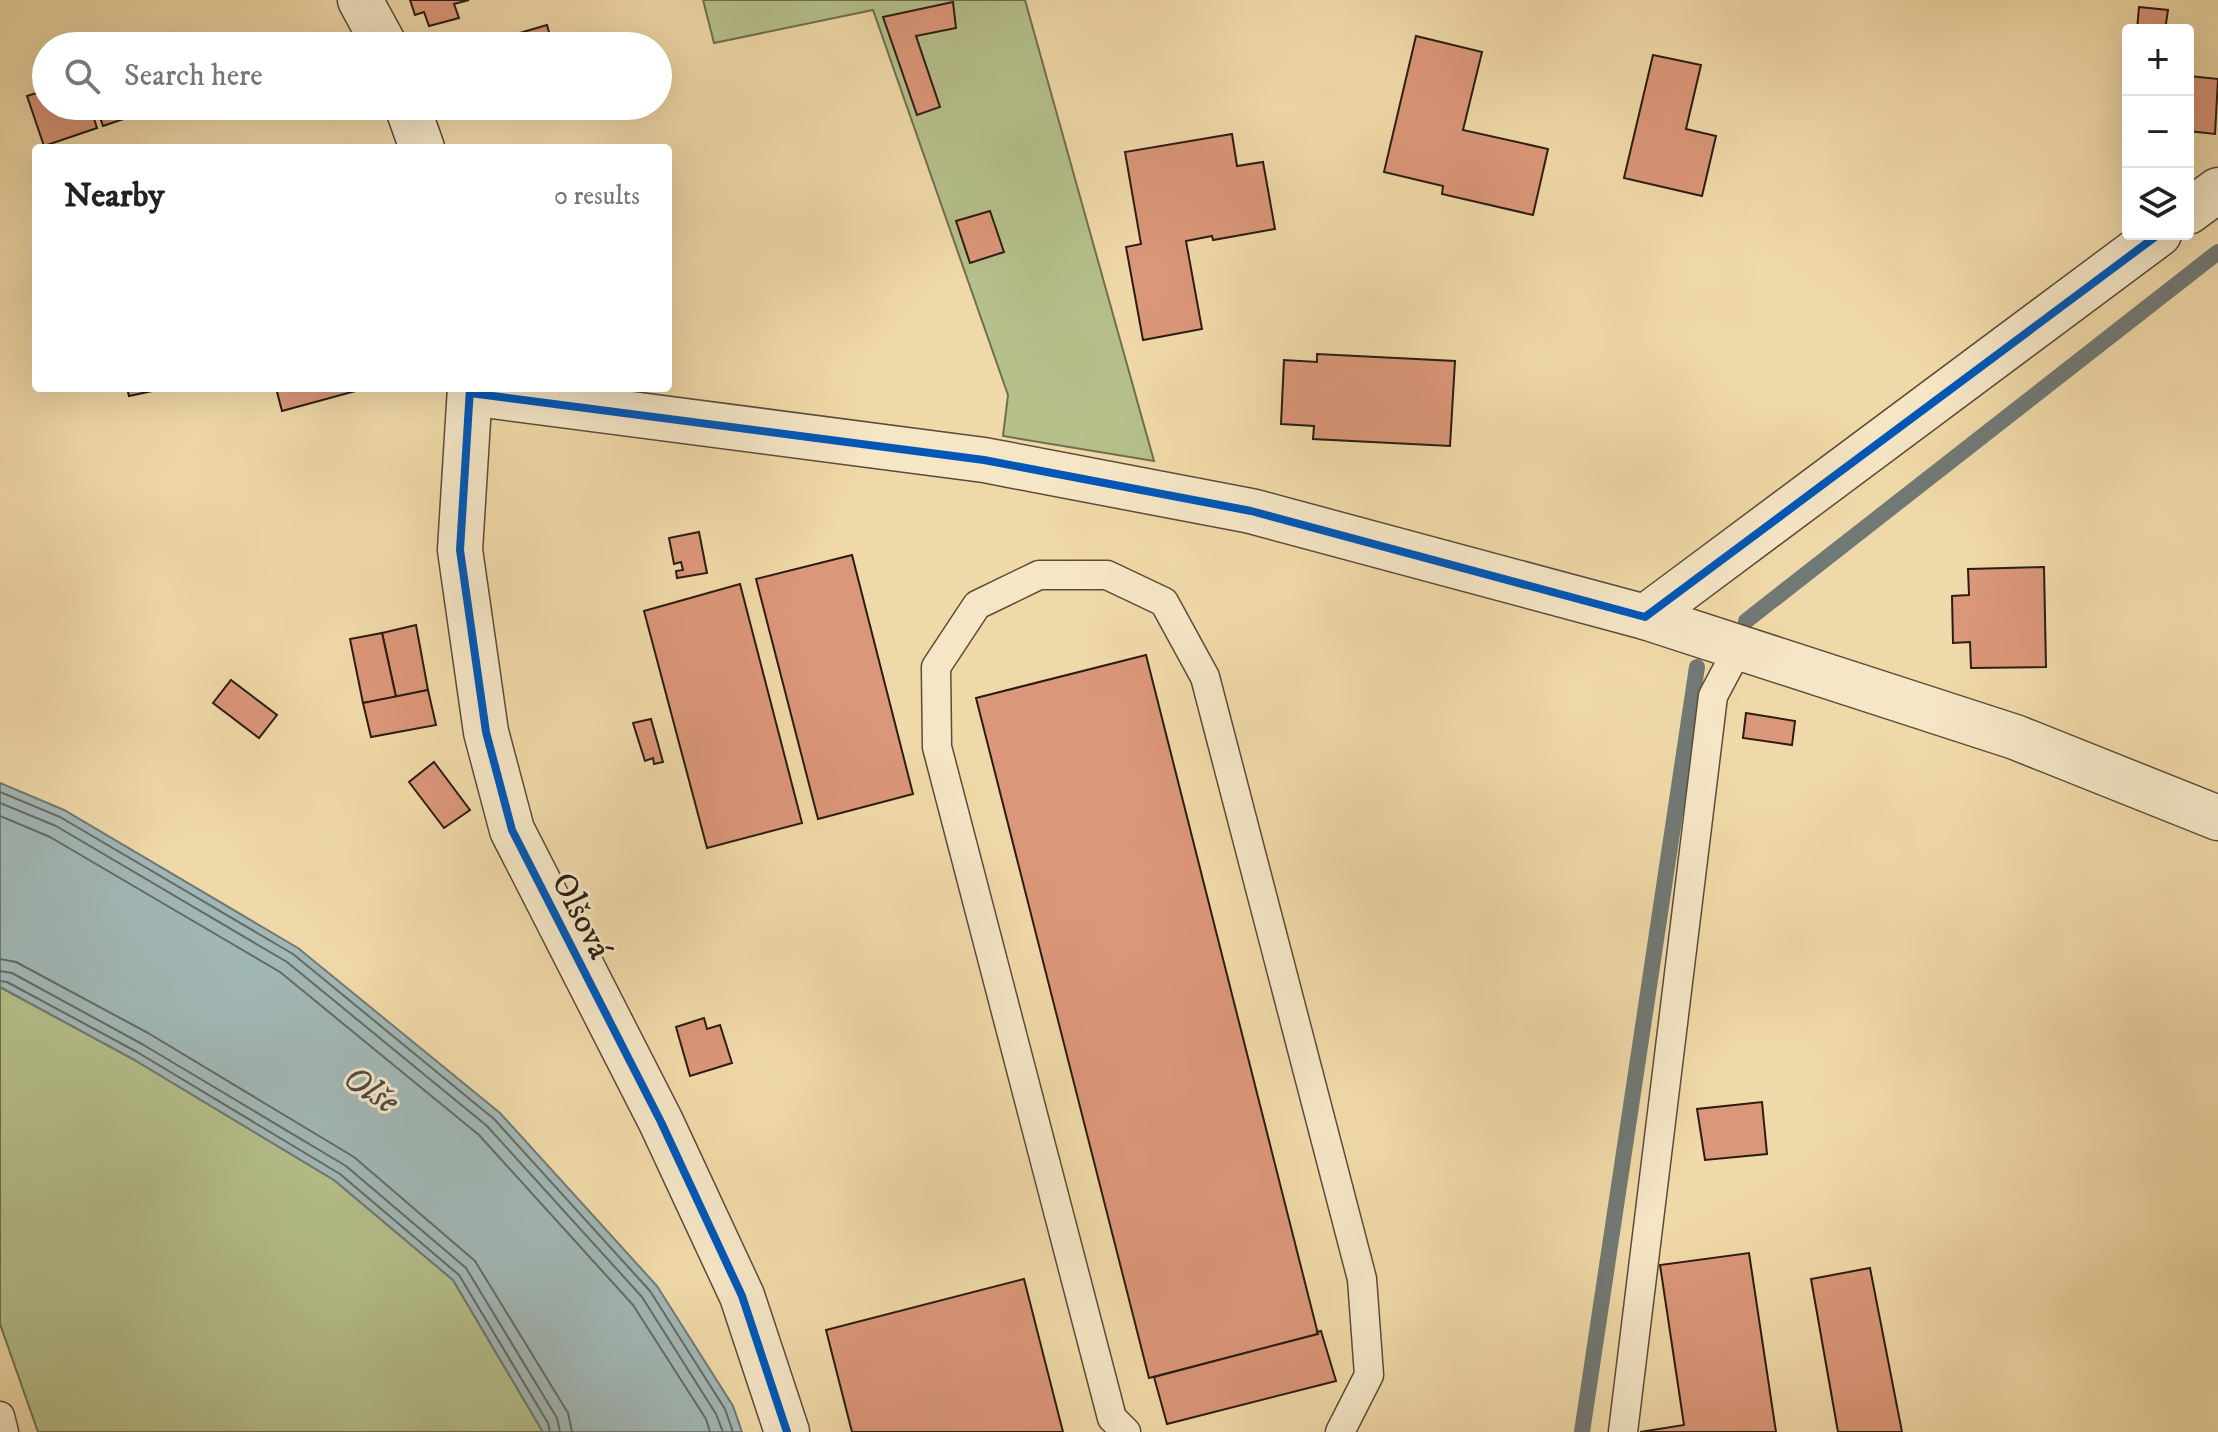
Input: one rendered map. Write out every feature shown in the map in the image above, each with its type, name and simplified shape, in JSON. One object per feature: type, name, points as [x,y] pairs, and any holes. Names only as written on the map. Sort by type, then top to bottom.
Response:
[{"type":"street","points":[[360,0],[377,32]]},
{"type":"street","points":[[412,120],[421,144]]},
{"type":"street","points":[[2194,208],[2218,190]]},
{"type":"street","points":[[1645,617],[2151,240]]},
{"type":"street","name":"Olšová","points":[[470,392],[460,550],[486,732],[512,830],[661,1122],[742,1296],[787,1432]]},
{"type":"street","points":[[477,392],[1015,466],[1251,511],[1645,617],[2015,737],[2218,818]]},
{"type":"lane","points":[[1126,1432],[1112,1418],[937,747],[936,667],[977,605],[1039,575],[1107,575],[1164,602],[1205,677],[1362,1279],[1369,1375],[1340,1432]]},
{"type":"lane","points":[[1623,1432],[1713,696],[1739,647]]},
{"type":"lane","points":[[0,1416],[4,1432]]},
{"type":"green space","points":[[703,0],[1025,0],[1154,461],[1003,436],[1008,395],[873,10],[714,43]]},
{"type":"green space","points":[[0,987],[133,1059],[334,1180],[453,1280],[543,1432],[38,1432],[0,1324]]},
{"type":"water","name":"Olše","points":[[0,783],[64,810],[298,948],[500,1113],[657,1286],[733,1406],[742,1432],[543,1432],[453,1280],[334,1180],[133,1059],[0,987]]},
{"type":"building","points":[[410,0],[469,0],[454,4],[459,18],[429,26],[424,12],[415,15]]},
{"type":"building","points":[[953,2],[956,28],[916,36],[940,107],[917,115],[883,17]]},
{"type":"building","points":[[2139,7],[2168,10],[2166,24],[2138,24]]},
{"type":"building","points":[[547,25],[549,32],[523,32]]},
{"type":"building","points":[[1416,36],[1482,52],[1463,130],[1548,149],[1533,215],[1442,194],[1443,186],[1384,172]]},
{"type":"building","points":[[1653,55],[1701,65],[1686,129],[1716,136],[1702,196],[1624,178]]},
{"type":"building","points":[[2194,77],[2218,79],[2215,134],[2194,132]]},
{"type":"building","points":[[32,94],[32,111],[27,96]]},
{"type":"building","points":[[35,120],[94,120],[97,128],[43,144]]},
{"type":"building","points":[[101,120],[121,120],[103,126]]},
{"type":"building","points":[[1232,134],[1237,166],[1263,162],[1275,229],[1213,240],[1212,236],[1186,241],[1202,329],[1143,340],[1126,247],[1141,244],[1125,152]]},
{"type":"building","points":[[990,211],[1004,252],[970,263],[956,221]]},
{"type":"building","points":[[1317,354],[1455,361],[1450,446],[1313,439],[1314,426],[1281,424],[1284,360],[1317,362]]},
{"type":"building","points":[[277,392],[352,392],[282,411]]},
{"type":"building","points":[[699,532],[707,573],[677,578],[676,571],[683,570],[681,562],[674,564],[669,538]]},
{"type":"building","points":[[852,555],[913,794],[818,819],[756,579]]},
{"type":"building","points":[[2044,567],[2046,667],[1971,668],[1970,642],[1953,643],[1952,596],[1969,595],[1968,569]]},
{"type":"building","points":[[740,584],[802,823],[707,848],[644,611]]},
{"type":"building","points":[[416,625],[428,690],[396,697],[382,633]]},
{"type":"building","points":[[382,633],[396,697],[363,703],[350,639]]},
{"type":"building","points":[[1146,655],[1318,1334],[1149,1378],[976,698]]},
{"type":"building","points":[[231,680],[277,715],[259,738],[213,703]]},
{"type":"building","points":[[428,690],[436,725],[371,737],[363,703]]},
{"type":"building","points":[[1746,713],[1795,721],[1792,745],[1743,738]]},
{"type":"building","points":[[651,719],[663,762],[654,764],[653,758],[645,761],[633,723]]},
{"type":"building","points":[[434,762],[470,810],[444,828],[409,782]]},
{"type":"building","points":[[704,1018],[707,1029],[720,1025],[732,1063],[690,1076],[676,1027]]},
{"type":"building","points":[[1762,1102],[1767,1154],[1705,1160],[1697,1109]]},
{"type":"building","points":[[1749,1253],[1776,1432],[1640,1432],[1684,1425],[1660,1265]]},
{"type":"building","points":[[1870,1268],[1902,1432],[1838,1432],[1811,1279]]},
{"type":"building","points":[[1024,1279],[1063,1432],[852,1432],[826,1330]]},
{"type":"building","points":[[1321,1331],[1336,1381],[1167,1424],[1154,1377]]},
{"type":"waterway","points":[[1746,621],[2218,252]]},
{"type":"waterway","points":[[1582,1432],[1697,667]]},
{"type":"cycle path","points":[[470,393],[984,460],[1251,511],[1645,617],[2151,240]]},
{"type":"cycle path","points":[[470,392],[460,550],[486,732],[512,830],[661,1122],[742,1296],[787,1432]]}]
